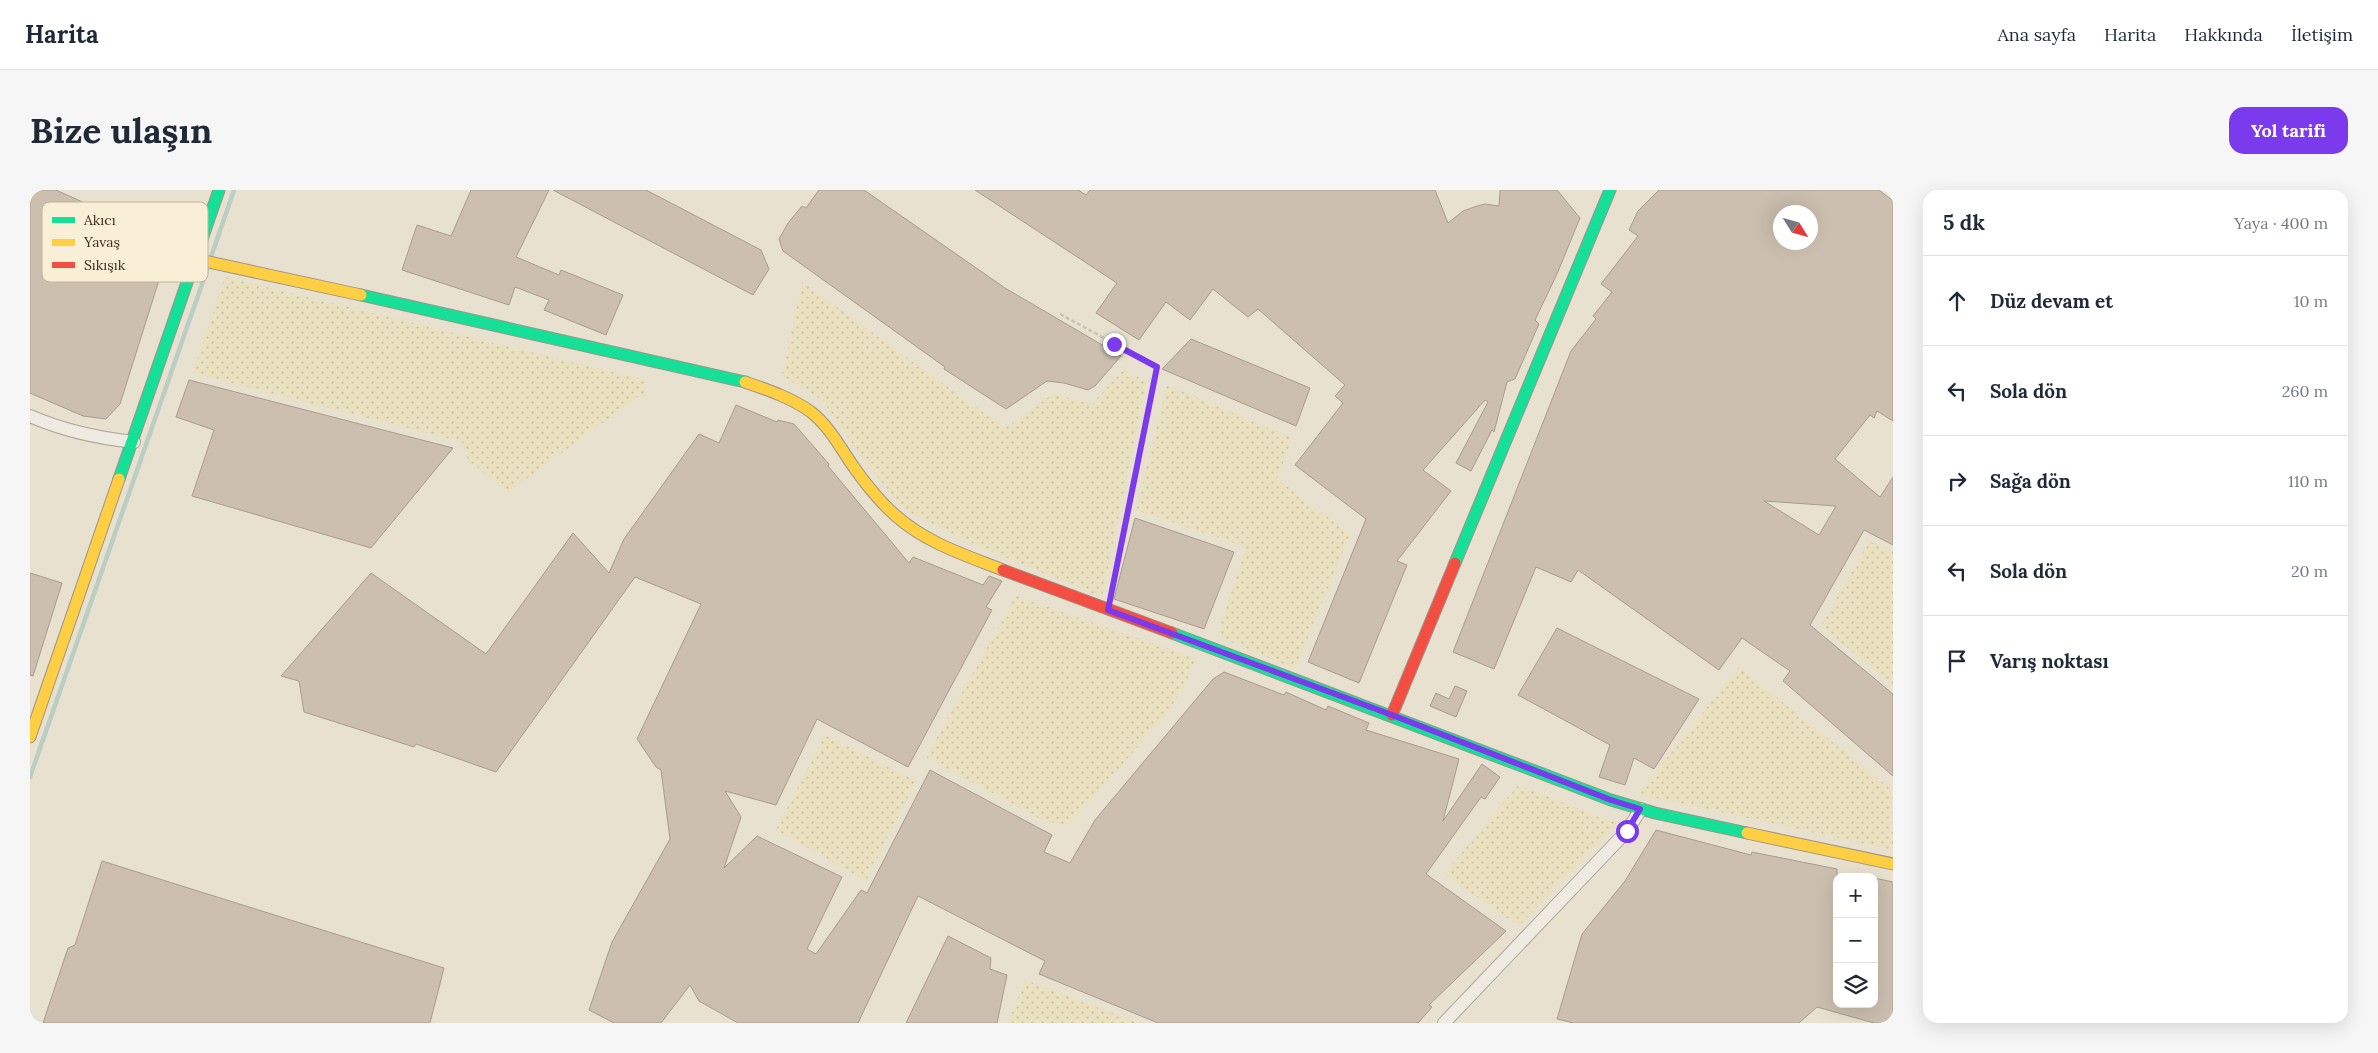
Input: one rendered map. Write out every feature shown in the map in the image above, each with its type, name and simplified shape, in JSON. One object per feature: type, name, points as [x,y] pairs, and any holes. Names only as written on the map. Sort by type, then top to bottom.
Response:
[{"type":"street","points":[[208,222],[219,190]]},
{"type":"street","points":[[1392,715],[1610,190]]},
{"type":"street","points":[[208,262],[584,344],[738,381],[779,395],[804,407],[821,421],[859,474],[888,510],[911,530],[942,547],[1392,715],[1611,800],[1640,809],[1893,864]]},
{"type":"street","points":[[30,737],[134,442],[187,282]]},
{"type":"street","points":[[30,416],[56,428],[94,437],[134,442]]},
{"type":"street","points":[[1444,1023],[1627,831],[1640,809]]},
{"type":"path","points":[[1060,314],[1157,367],[1108,610]]},
{"type":"shaded area","points":[[225,277],[645,380],[645,392],[508,492],[468,460],[462,442],[193,373]]},
{"type":"shaded area","points":[[802,282],[1005,428],[1053,394],[1092,404],[1123,370],[1137,376],[1146,383],[1102,597],[978,546],[903,509],[860,455],[823,401],[782,376]]},
{"type":"shaded area","points":[[1167,385],[1292,438],[1277,479],[1350,534],[1295,669],[1217,636],[1246,547],[1136,510]]},
{"type":"shaded area","points":[[1869,541],[1893,552],[1893,686],[1821,626]]},
{"type":"shaded area","points":[[1016,596],[1198,659],[1170,710],[1069,825],[1044,821],[926,757]]},
{"type":"shaded area","points":[[1739,667],[1891,789],[1893,845],[1889,849],[1638,794]]},
{"type":"shaded area","points":[[825,735],[916,781],[866,881],[776,830]]},
{"type":"shaded area","points":[[1518,785],[1618,824],[1519,926],[1444,874]]},
{"type":"shaded area","points":[[1025,980],[1139,1023],[1008,1023]]},
{"type":"building","points":[[30,190],[56,190],[83,202],[42,202],[42,282],[158,282],[120,404],[106,419],[83,416],[30,393]]},
{"type":"building","points":[[471,190],[549,190],[516,257],[559,275],[561,270],[623,295],[606,335],[544,310],[549,300],[515,287],[509,305],[402,270],[417,225],[451,236]]},
{"type":"building","points":[[553,190],[646,190],[761,250],[769,269],[753,295]]},
{"type":"building","points":[[819,190],[864,190],[1005,288],[1121,356],[1095,386],[1088,390],[1064,383],[1047,381],[1006,409],[944,369],[945,367],[783,251],[779,239],[788,223],[802,206],[806,208]]},
{"type":"building","points":[[975,190],[1078,190],[1086,195],[1090,190],[1435,190],[1448,223],[1463,211],[1477,206],[1485,204],[1499,206],[1500,190],[1557,190],[1580,218],[1557,274],[1535,320],[1539,324],[1515,379],[1507,382],[1494,432],[1492,430],[1471,471],[1456,463],[1488,402],[1485,400],[1423,470],[1451,491],[1397,561],[1407,565],[1359,683],[1308,662],[1366,519],[1295,465],[1343,403],[1335,396],[1345,385],[1258,309],[1248,317],[1213,289],[1190,320],[1166,302],[1139,340],[1096,313],[1117,283]]},
{"type":"building","points":[[1659,190],[1879,190],[1893,201],[1893,421],[1877,411],[1874,418],[1870,415],[1835,459],[1880,497],[1893,477],[1893,545],[1864,530],[1810,625],[1893,694],[1893,776],[1783,681],[1790,671],[1742,638],[1719,670],[1578,570],[1571,582],[1536,567],[1494,669],[1453,652],[1571,351],[1596,319],[1593,316],[1612,292],[1601,284],[1638,236],[1629,230],[1638,211]],"holes":[[[1764,501],[1836,506],[1819,535]]]},
{"type":"building","points":[[1191,339],[1310,388],[1296,426],[1162,369]]},
{"type":"building","points":[[189,380],[453,448],[371,548],[192,496],[214,430],[176,417]]},
{"type":"building","points":[[736,405],[777,422],[778,420],[794,424],[909,563],[913,557],[983,585],[989,576],[1002,581],[986,607],[992,610],[908,767],[817,719],[776,805],[725,791],[741,817],[724,868],[757,836],[842,877],[807,949],[816,954],[861,890],[867,893],[930,770],[1052,835],[1044,852],[1070,863],[1095,820],[1213,679],[1224,672],[1284,695],[1286,692],[1326,710],[1328,706],[1369,723],[1366,730],[1459,759],[1443,821],[1482,764],[1500,777],[1485,799],[1481,797],[1426,874],[1506,931],[1429,1005],[1432,1007],[1418,1023],[1158,1023],[1039,974],[1045,961],[918,896],[858,1023],[738,1023],[699,1001],[690,985],[661,1023],[614,1023],[589,1010],[612,942],[670,839],[661,770],[656,767],[637,739],[701,604],[635,577],[496,772],[416,744],[414,747],[304,712],[299,681],[281,676],[371,573],[486,654],[573,533],[609,573],[624,539],[699,434],[719,443]]},
{"type":"building","points":[[1135,518],[1234,552],[1204,629],[1114,599]]},
{"type":"building","points":[[30,573],[62,583],[33,676],[30,675]]},
{"type":"building","points":[[1557,628],[1699,699],[1654,769],[1634,758],[1625,785],[1599,777],[1610,745],[1518,695]]},
{"type":"building","points":[[1455,686],[1467,691],[1456,717],[1430,706],[1436,693],[1449,699]]},
{"type":"building","points":[[1656,830],[1751,855],[1752,852],[1837,869],[1837,873],[1833,873],[1833,1008],[1878,1008],[1878,879],[1893,882],[1893,1023],[1874,1023],[1817,1007],[1799,1023],[1573,1023],[1557,1019],[1582,934],[1625,881]]},
{"type":"building","points":[[102,861],[444,968],[430,1023],[43,1023],[68,948],[75,945]]},
{"type":"building","points":[[948,936],[991,958],[990,969],[1007,975],[997,1023],[906,1023]]},
{"type":"waterway","points":[[210,260],[234,190]]},
{"type":"waterway","points":[[30,777],[203,282]]},
{"type":"traffic: fast","points":[[208,222],[219,190]]},
{"type":"traffic: fast","points":[[1455,563],[1610,190]]},
{"type":"traffic: fast","points":[[119,479],[187,282]]},
{"type":"traffic: fast","points":[[361,295],[745,382]]},
{"type":"traffic: fast","points":[[1172,633],[1611,800],[1655,813],[1747,833]]},
{"type":"traffic: slow","points":[[208,262],[361,295]]},
{"type":"traffic: slow","points":[[745,382],[788,398],[811,412],[829,430],[872,492],[907,525],[933,541],[1003,570]]},
{"type":"traffic: slow","points":[[30,737],[119,479]]},
{"type":"traffic: slow","points":[[1747,833],[1893,864]]},
{"type":"traffic: jam","points":[[1392,715],[1455,563]]},
{"type":"traffic: jam","points":[[1003,570],[1172,633]]},
{"type":"route","points":[[1114,344],[1157,367],[1108,610],[1392,715],[1611,800],[1640,809],[1627,831]]}]
